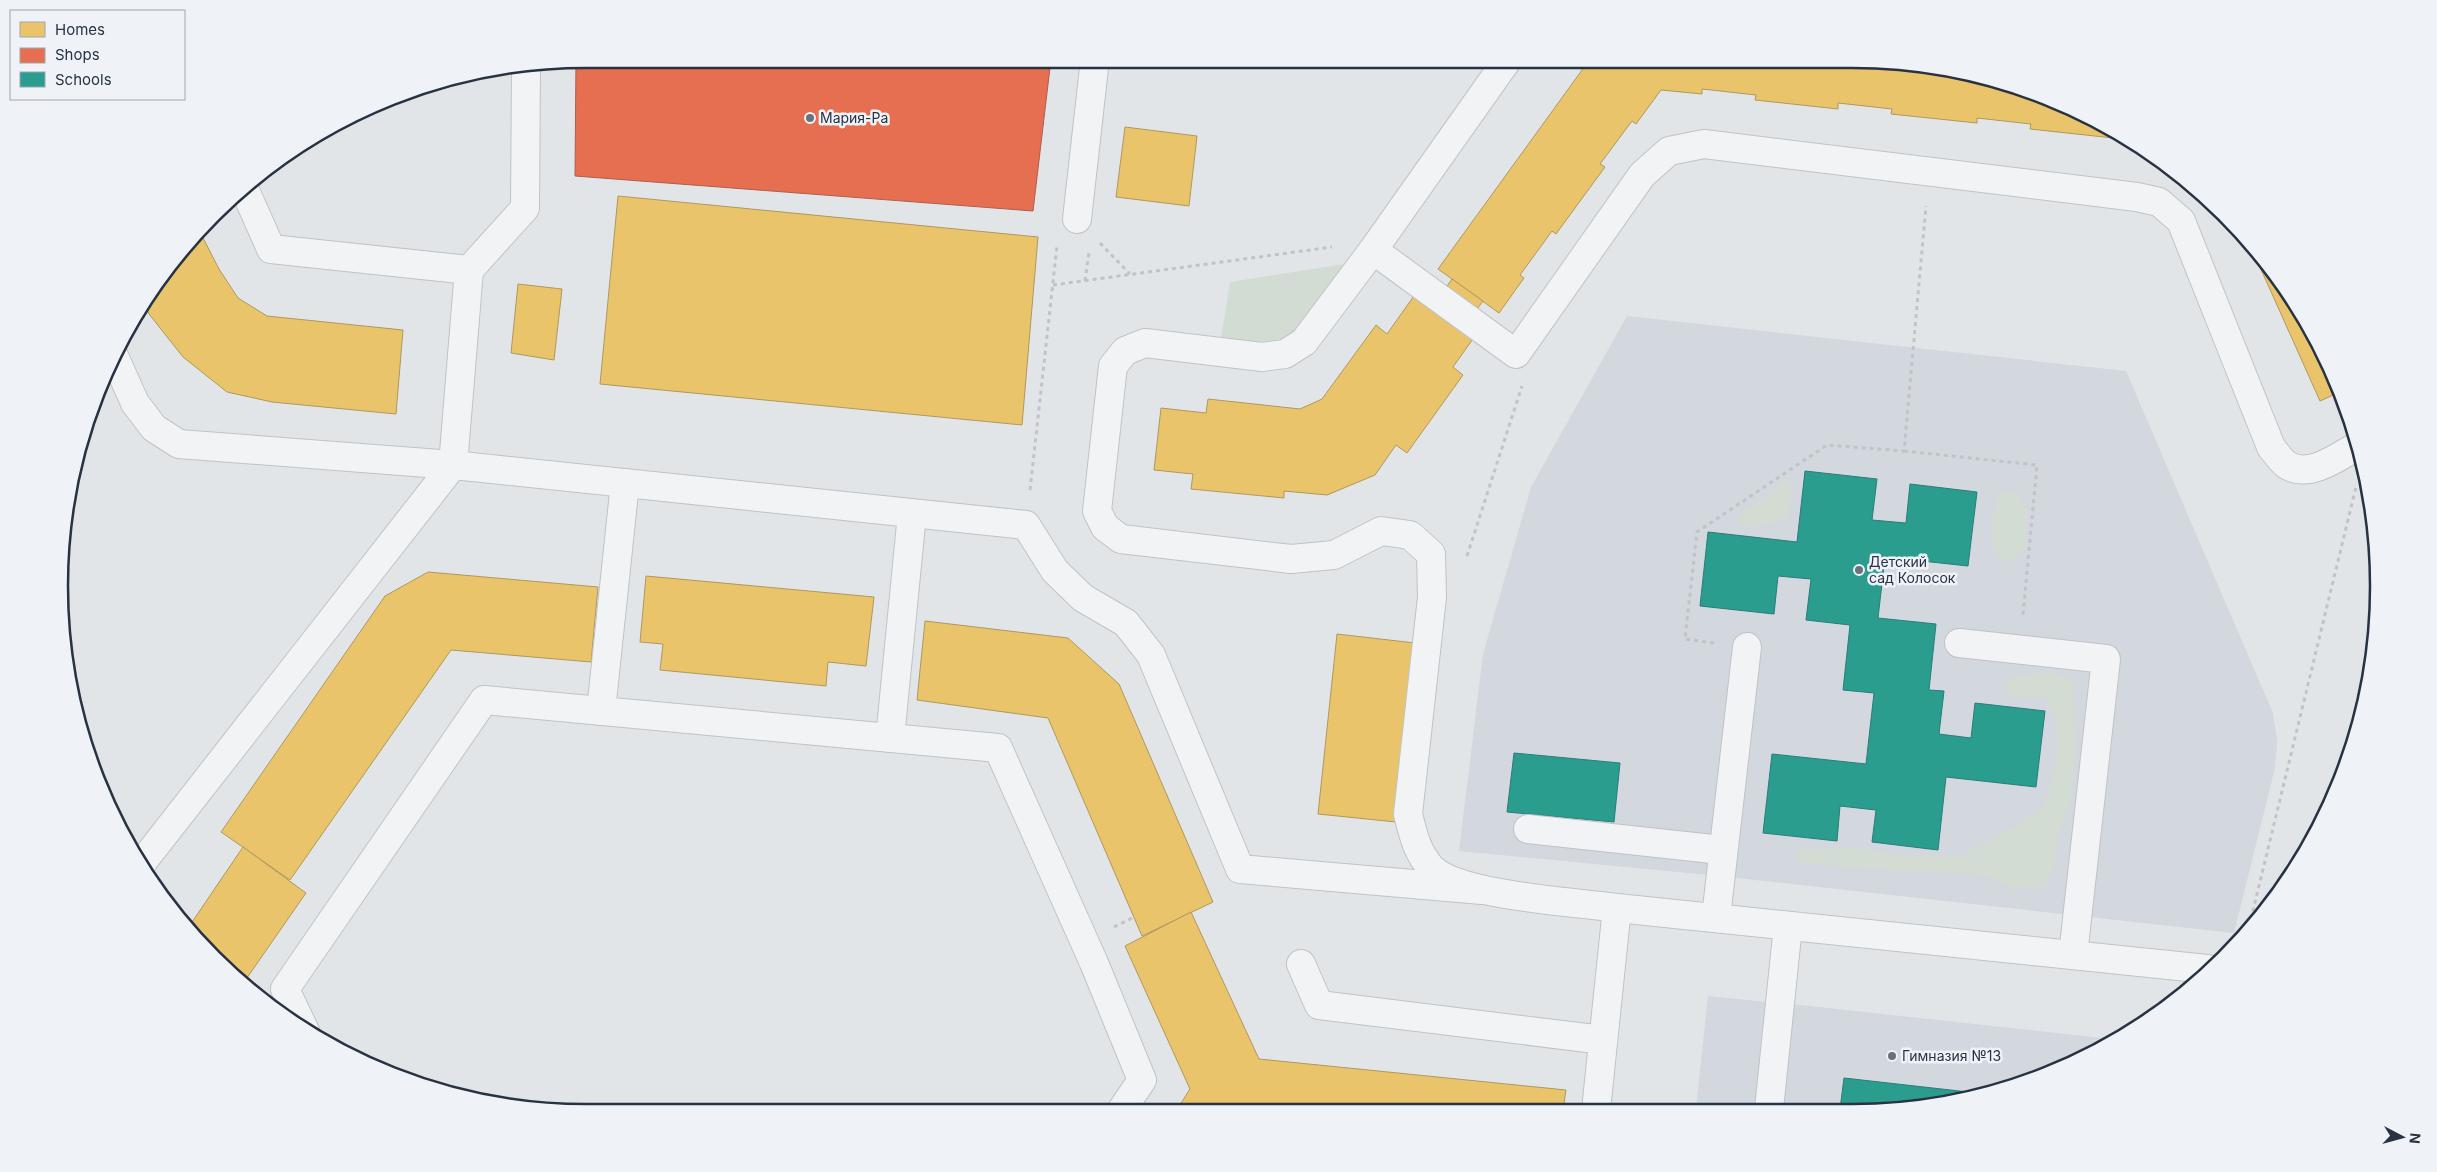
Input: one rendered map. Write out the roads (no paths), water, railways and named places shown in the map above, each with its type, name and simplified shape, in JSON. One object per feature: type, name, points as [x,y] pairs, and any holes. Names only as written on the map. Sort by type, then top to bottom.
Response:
[{"type":"street","points":[[1084,226],[1094,68]]},
{"type":"street","points":[[1482,890],[1455,883],[1433,869],[1415,845],[1408,814],[1432,597],[1431,554],[1410,535],[1381,532],[1334,555],[1291,559],[1121,539],[1105,527],[1097,511],[1113,366],[1125,351],[1145,344],[1262,357],[1285,354],[1304,342],[1373,250],[1502,68]]},
{"type":"street","points":[[145,858],[453,465],[469,270],[525,208],[526,71]]},
{"type":"street","points":[[1373,250],[1516,354],[1642,175],[1669,151],[1704,144],[2137,197],[2159,202],[2181,222],[2271,447],[2288,465],[2305,471],[2332,461],[2351,449]]},
{"type":"street","points":[[247,194],[271,249],[469,270]]},
{"type":"street","points":[[118,364],[135,404],[154,428],[179,444],[453,465],[1026,525],[1055,571],[1083,598],[1126,624],[1151,656],[1240,869],[1482,890],[1617,908],[2201,968]]},
{"type":"street","points":[[601,710],[625,483]]},
{"type":"street","points":[[890,738],[912,514]]},
{"type":"street","points":[[1959,643],[2106,659],[2073,956]]},
{"type":"street","points":[[1716,917],[1722,850],[1747,647]]},
{"type":"street","points":[[298,1017],[285,990],[484,700],[998,748],[1088,948],[1142,1080],[1126,1104]]},
{"type":"street","points":[[1528,829],[1722,850]]},
{"type":"street","points":[[1597,1104],[1617,908]]},
{"type":"street","points":[[1770,1104],[1788,926]]},
{"type":"street","points":[[1301,964],[1319,1005],[1603,1040]]},
{"type":"place","name":"Мария-Ра","points":[[810,118]]},
{"type":"place","name":"Детский сад Колосок","points":[[1859,570]]},
{"type":"place","name":"Гимназия №13","points":[[1892,1056]]}]
